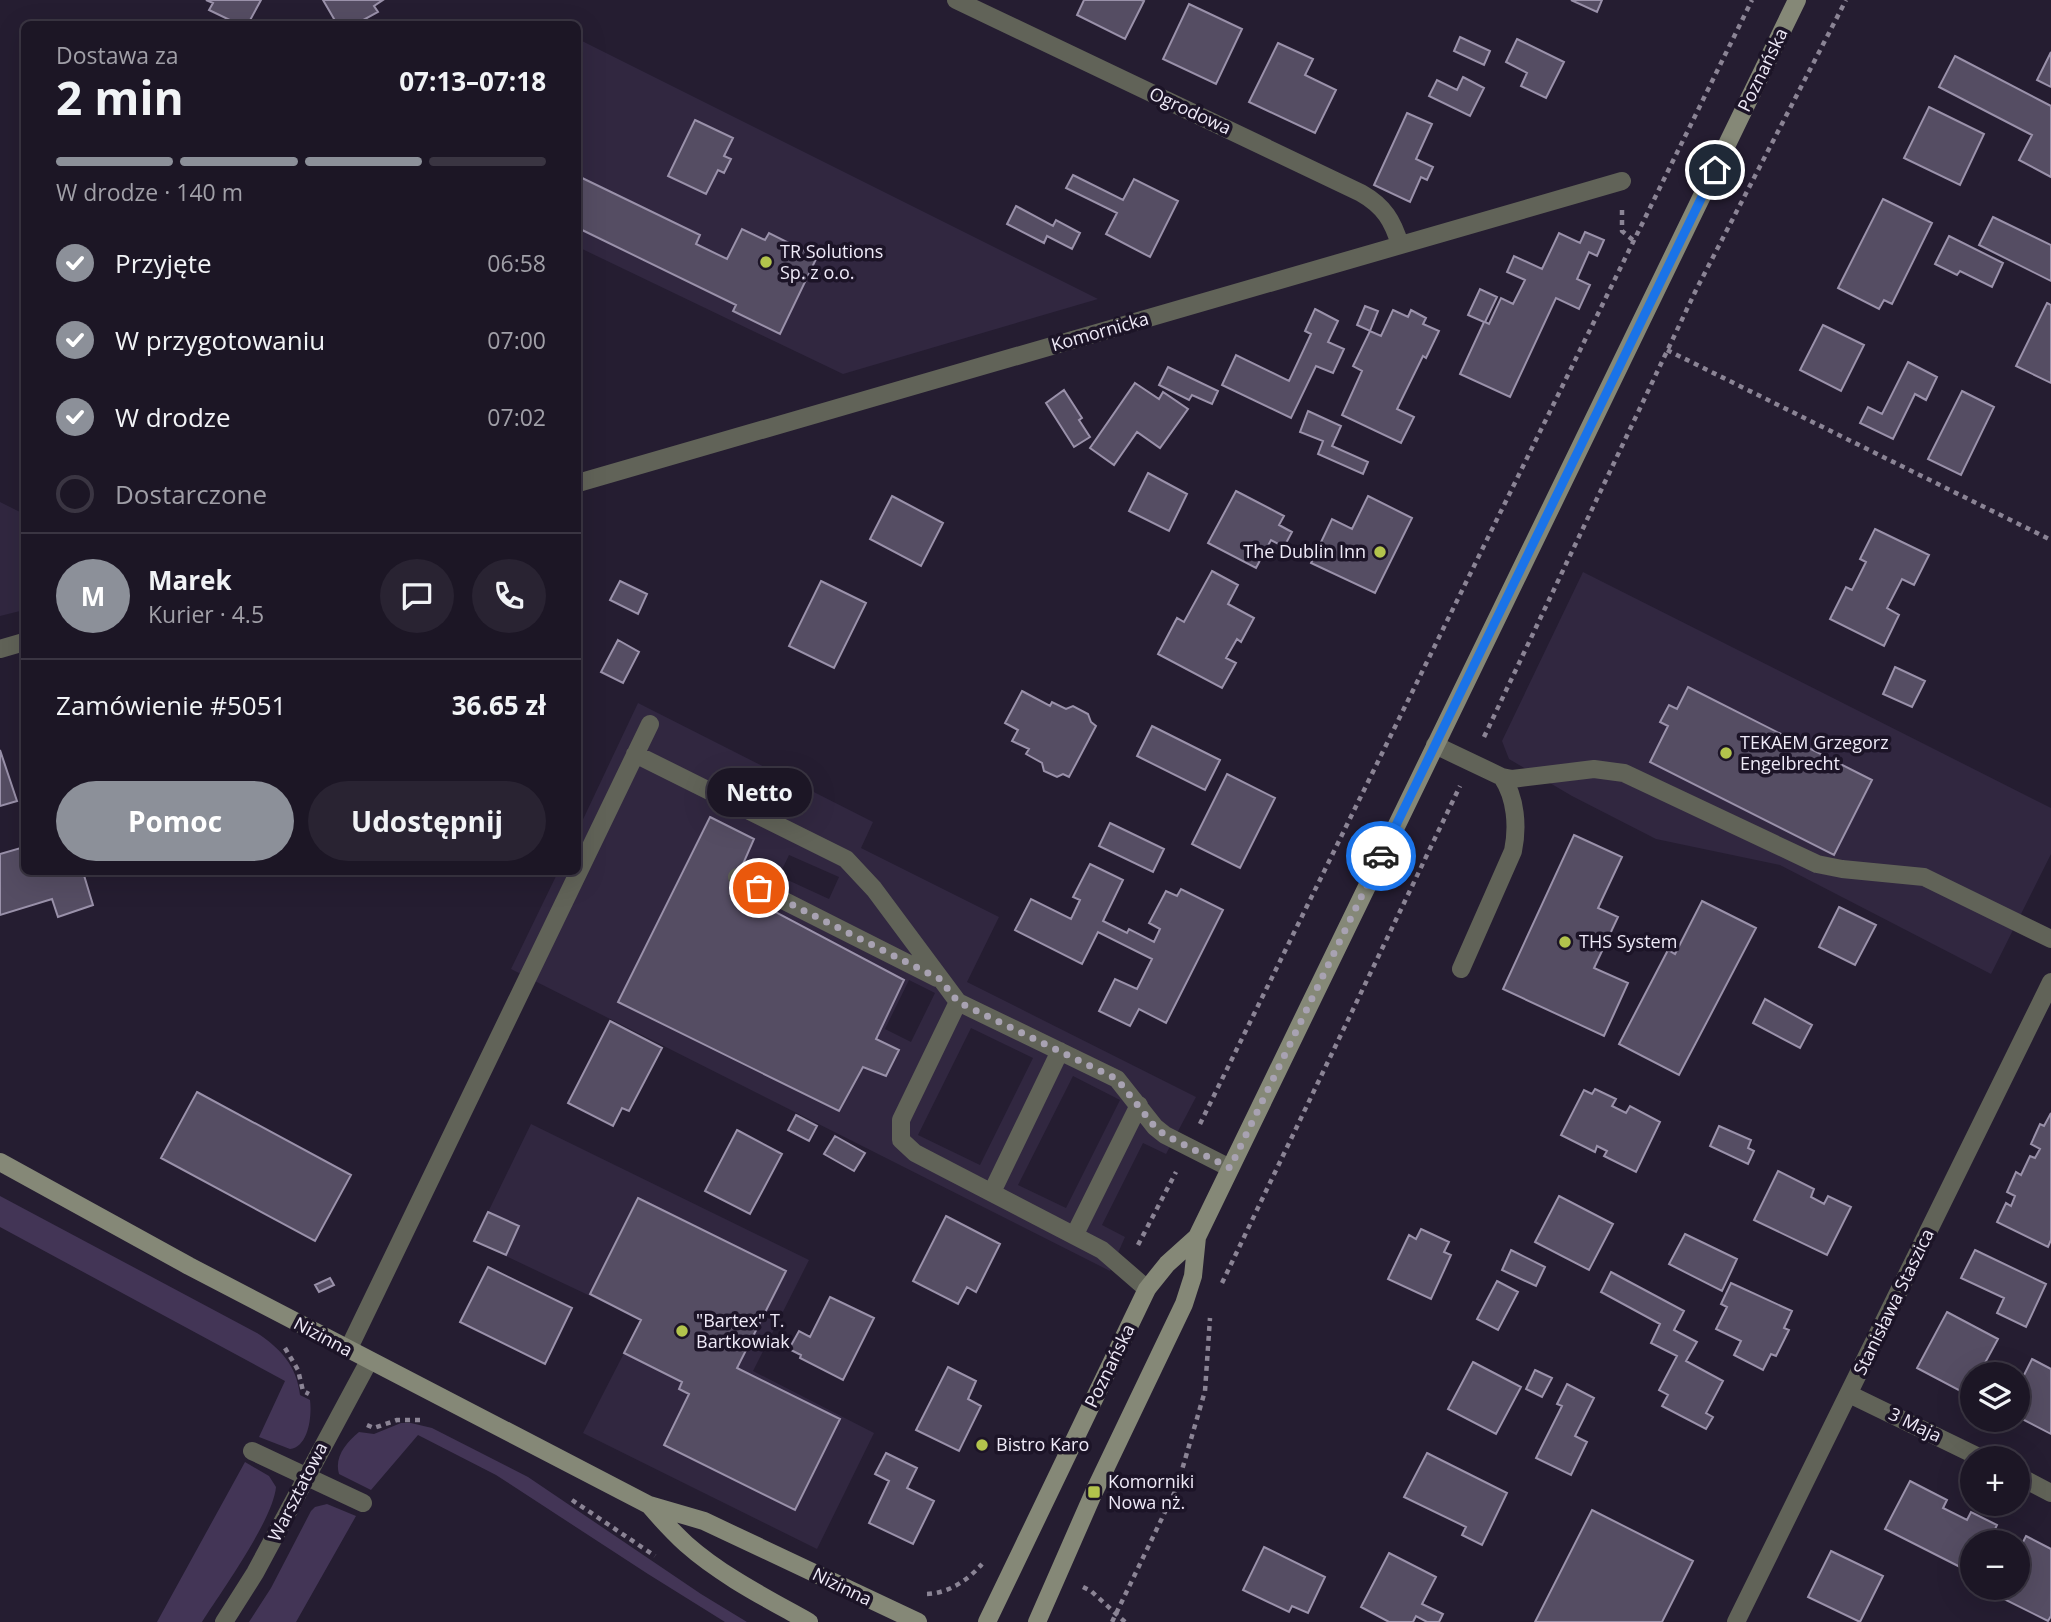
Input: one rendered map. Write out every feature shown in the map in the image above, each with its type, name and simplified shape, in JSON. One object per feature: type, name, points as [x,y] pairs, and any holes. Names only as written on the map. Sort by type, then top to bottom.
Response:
[{"type":"main road","name":"Poznańska","points":[[1037,1622],[1094,1492],[1184,1304],[1194,1276],[1197,1237],[1797,0]]},
{"type":"main road","name":"Nizinna","points":[[0,1162],[189,1266],[649,1505],[704,1521],[918,1622]]},
{"type":"main road","name":"Poznańska","points":[[987,1622],[1147,1289],[1167,1264],[1197,1237]]},
{"type":"main road","name":"Nizinna","points":[[649,1505],[688,1546],[707,1561],[758,1594],[810,1622]]},
{"type":"street","name":"Ogrodowa","points":[[956,0],[1361,193],[1384,209],[1395,228],[1400,245]]},
{"type":"street","name":"Komornicka","points":[[581,482],[1622,181]]},
{"type":"street","points":[[0,649],[21,643]]},
{"type":"street","points":[[581,866],[650,724]]},
{"type":"street","points":[[1435,745],[1502,777],[1524,778],[1594,769],[1624,773],[1817,864],[1924,877],[2051,939]]},
{"type":"street","points":[[635,754],[846,859],[874,889],[958,1002],[1117,1079],[1155,1127],[1188,1148],[1230,1168]]},
{"type":"street","points":[[1461,969],[1516,841],[1513,797],[1502,777]]},
{"type":"street","points":[[348,1350],[577,875]]},
{"type":"street","points":[[737,877],[940,979]]},
{"type":"street","name":"Stanisława Staszica","points":[[1736,1622],[2051,982]]},
{"type":"street","points":[[958,1002],[901,1120],[901,1140],[915,1153],[1102,1250],[1147,1289]]},
{"type":"street","points":[[992,1192],[1060,1051]]},
{"type":"street","points":[[1075,1234],[1139,1105]]},
{"type":"street","name":"Warsztatowa","points":[[224,1622],[255,1573],[369,1361]]},
{"type":"street","name":"3 Maja","points":[[1849,1394],[1960,1448]]},
{"type":"street","points":[[252,1451],[363,1503]]},
{"type":"street","points":[[2030,1482],[2051,1493]]},
{"type":"path","points":[[1127,1269],[1752,0]]},
{"type":"path","points":[[1222,1285],[1696,290],[1846,0]]},
{"type":"path","points":[[1622,181],[1622,231],[1635,241]]},
{"type":"path","points":[[1628,256],[1634,259]]},
{"type":"path","points":[[1689,286],[1696,290]]},
{"type":"path","points":[[1667,350],[2051,540]]},
{"type":"path","points":[[1112,1622],[1177,1487],[1205,1391],[1211,1309]]},
{"type":"path","points":[[367,1425],[374,1428],[397,1420],[427,1420]]},
{"type":"path","points":[[563,1493],[659,1559]]},
{"type":"path","points":[[919,1595],[947,1590],[963,1582],[983,1562]]},
{"type":"path","points":[[1082,1586],[1125,1622]]},
{"type":"shaded area","name":"TR Solutions Sp. z o.o.","points":[[581,40],[1098,299],[843,374],[581,248]]},
{"type":"shaded area","points":[[0,502],[21,512],[21,611],[0,616]]},
{"type":"shaded area","name":"TEKAEM Grzegorz Engelbrecht","points":[[1583,572],[2051,808],[2051,854],[1991,974],[1780,865],[1656,839],[1572,796],[1509,759],[1502,741]]},
{"type":"shaded area","points":[[638,703],[873,822],[861,848],[999,917],[967,982],[1196,1097],[1166,1154],[1143,1143],[1102,1225],[1125,1237],[1110,1271],[511,969],[557,875],[581,875],[581,824]],"holes":[[[789,855],[839,877],[829,899],[779,876]],[[909,980],[935,993],[911,1042],[885,1029]],[[971,1028],[1033,1058],[980,1165],[918,1135]],[[1073,1076],[1120,1100],[1066,1208],[1018,1185]]]},
{"type":"shaded area","name":"\"Bartex\" T. Bartkowiak","points":[[531,1124],[809,1260],[753,1371],[874,1433],[817,1549],[583,1433],[641,1320],[474,1241]]},
{"type":"shaded area","points":[[0,1196],[257,1333],[273,1345],[291,1367],[300,1395],[310,1400],[310,1422],[301,1443],[290,1449],[259,1437],[285,1381],[0,1227]]},
{"type":"shaded area","points":[[401,1423],[432,1428],[528,1477],[747,1622],[725,1622],[496,1475],[418,1435],[371,1490],[339,1474],[338,1462],[342,1451],[359,1432],[374,1434]]},
{"type":"shaded area","points":[[245,1462],[269,1476],[276,1487],[266,1518],[202,1622],[157,1622]]},
{"type":"shaded area","points":[[327,1504],[356,1516],[296,1622],[249,1622],[271,1588],[311,1511]]},
{"type":"building","points":[[206,0],[261,0],[250,21],[232,21],[209,10],[213,3]]},
{"type":"building","points":[[323,0],[383,0],[374,6],[378,12],[362,21],[335,21]]},
{"type":"building","points":[[1084,0],[1144,1],[1125,39],[1077,15]]},
{"type":"building","points":[[1571,0],[1602,0],[1597,12]]},
{"type":"building","points":[[1189,4],[1242,29],[1216,84],[1163,59]]},
{"type":"building","points":[[1460,37],[1490,51],[1484,65],[1454,51]]},
{"type":"building","points":[[1517,39],[1564,62],[1546,98],[1521,86],[1527,73],[1506,62]]},
{"type":"building","points":[[1278,43],[1313,59],[1305,75],[1336,90],[1315,133],[1249,102]]},
{"type":"building","points":[[2051,52],[2051,87],[2037,80]]},
{"type":"building","points":[[1955,56],[2051,106],[2051,177],[2019,160],[2032,135],[1939,87]]},
{"type":"building","points":[[1463,77],[1484,88],[1470,116],[1429,96],[1437,80],[1457,90]]},
{"type":"building","points":[[1929,107],[1984,134],[1960,185],[1904,158]]},
{"type":"building","points":[[1407,113],[1432,124],[1416,159],[1433,167],[1427,180],[1421,177],[1410,202],[1374,185]]},
{"type":"building","points":[[695,120],[733,138],[724,156],[731,159],[724,173],[718,170],[706,194],[668,176]]},
{"type":"building","points":[[1073,175],[1123,200],[1134,179],[1178,201],[1150,257],[1106,234],[1117,213],[1066,188]]},
{"type":"building","points":[[581,177],[700,235],[696,244],[727,259],[742,229],[765,240],[769,233],[817,257],[780,334],[733,311],[736,305],[581,229]]},
{"type":"building","points":[[1883,199],[1932,223],[1892,304],[1884,300],[1879,309],[1838,288]]},
{"type":"building","points":[[1016,206],[1053,226],[1056,220],[1080,233],[1072,249],[1047,236],[1044,243],[1007,224]]},
{"type":"building","points":[[1993,217],[2051,245],[2051,281],[1979,245]]},
{"type":"building","points":[[1585,232],[1604,240],[1597,256],[1589,252],[1577,279],[1590,285],[1579,309],[1556,298],[1510,397],[1460,374],[1484,322],[1468,315],[1480,289],[1497,297],[1485,322],[1489,324],[1501,298],[1513,304],[1525,280],[1507,272],[1514,256],[1542,269],[1559,233],[1580,243]]},
{"type":"building","points":[[1949,236],[2003,263],[1992,287],[1960,271],[1957,275],[1935,264]]},
{"type":"building","points":[[2047,303],[2051,305],[2051,383],[2016,366]]},
{"type":"building","points":[[1365,306],[1378,311],[1370,331],[1357,325]]},
{"type":"building","points":[[1315,309],[1338,321],[1328,342],[1344,349],[1333,373],[1316,366],[1291,418],[1222,385],[1236,355],[1289,381],[1311,334],[1305,331]]},
{"type":"building","points":[[1393,310],[1408,317],[1411,310],[1426,318],[1423,324],[1439,331],[1426,358],[1423,356],[1397,409],[1414,417],[1401,443],[1342,415],[1362,371],[1353,366],[1370,331],[1381,336]]},
{"type":"building","points":[[1823,325],[1864,345],[1841,391],[1800,370]]},
{"type":"building","points":[[1908,362],[1937,377],[1926,400],[1915,394],[1893,439],[1860,423],[1868,407],[1882,414]]},
{"type":"building","points":[[1168,367],[1218,391],[1212,404],[1192,395],[1189,400],[1159,385]]},
{"type":"building","points":[[1135,383],[1159,399],[1163,392],[1188,409],[1160,448],[1137,432],[1114,465],[1090,448]]},
{"type":"building","points":[[1064,390],[1082,418],[1079,420],[1090,437],[1074,447],[1046,403]]},
{"type":"building","points":[[1962,391],[1994,407],[1961,475],[1928,459]]},
{"type":"building","points":[[1308,411],[1341,426],[1332,446],[1368,462],[1363,474],[1318,454],[1323,441],[1300,432]]},
{"type":"building","points":[[1148,473],[1187,494],[1169,531],[1129,511]]},
{"type":"building","points":[[1236,491],[1284,516],[1279,525],[1292,532],[1284,547],[1271,540],[1256,568],[1208,543]]},
{"type":"building","points":[[892,496],[943,523],[921,566],[870,539]]},
{"type":"building","points":[[1368,496],[1412,518],[1375,593],[1311,563],[1332,519],[1352,529]]},
{"type":"building","points":[[1875,529],[1929,555],[1914,585],[1902,579],[1887,608],[1899,615],[1884,646],[1830,619],[1846,587],[1852,590],[1866,562],[1860,559]]},
{"type":"building","points":[[1212,571],[1238,585],[1228,604],[1254,618],[1241,642],[1237,639],[1226,658],[1236,663],[1222,688],[1158,654],[1177,618],[1184,622]]},
{"type":"building","points":[[620,581],[647,594],[638,614],[610,600]]},
{"type":"building","points":[[821,581],[866,603],[834,668],[789,646]]},
{"type":"building","points":[[618,640],[639,652],[623,683],[601,672]]},
{"type":"building","points":[[1895,667],[1925,681],[1912,707],[1883,694]]},
{"type":"building","points":[[1688,687],[1872,780],[1834,855],[1650,762],[1668,726],[1660,722],[1669,705],[1677,709]]},
{"type":"building","points":[[1022,691],[1050,706],[1052,702],[1066,709],[1073,706],[1088,714],[1096,726],[1069,777],[1063,774],[1057,777],[1044,771],[1042,763],[1026,754],[1029,749],[1012,741],[1018,730],[1005,723]]},
{"type":"building","points":[[1152,726],[1220,760],[1205,790],[1137,756]]},
{"type":"building","points":[[0,750],[17,801],[0,806]]},
{"type":"building","points":[[1227,774],[1275,798],[1240,868],[1192,844]]},
{"type":"building","points":[[710,817],[754,839],[732,889],[904,980],[876,1039],[899,1050],[886,1076],[863,1067],[839,1111],[618,1002]]},
{"type":"building","points":[[1110,823],[1164,849],[1153,872],[1099,846]]},
{"type":"building","name":"THS System","points":[[1574,835],[1622,857],[1598,908],[1618,917],[1594,968],[1628,983],[1604,1036],[1503,989]]},
{"type":"building","points":[[21,848],[21,875],[84,875],[93,905],[58,917],[52,899],[0,915],[0,854]]},
{"type":"building","points":[[1090,864],[1123,880],[1103,921],[1127,933],[1129,929],[1154,942],[1160,929],[1149,923],[1166,891],[1177,896],[1181,889],[1223,910],[1166,1023],[1139,1009],[1130,1026],[1099,1011],[1115,979],[1137,989],[1152,959],[1098,932],[1082,964],[1015,930],[1031,899],[1071,919],[1080,900],[1073,897]]},
{"type":"building","points":[[1702,901],[1756,928],[1679,1075],[1619,1044],[1668,950],[1675,954]]},
{"type":"building","points":[[1839,907],[1876,925],[1855,965],[1819,947]]},
{"type":"building","points":[[1765,999],[1812,1025],[1800,1048],[1753,1023]]},
{"type":"building","points":[[610,1021],[662,1048],[629,1111],[622,1108],[613,1126],[568,1103]]},
{"type":"building","points":[[1595,1089],[1616,1099],[1612,1106],[1626,1113],[1630,1106],[1660,1122],[1636,1172],[1604,1156],[1607,1151],[1597,1146],[1595,1152],[1561,1135],[1584,1090],[1592,1094]]},
{"type":"building","points":[[197,1092],[351,1175],[315,1241],[161,1158]]},
{"type":"building","points":[[2051,1113],[2051,1240],[2048,1247],[1997,1222],[2006,1203],[2011,1206],[2015,1196],[2007,1192],[2016,1172],[2021,1175],[2030,1156],[2035,1158],[2040,1149],[2031,1144],[2040,1124],[2044,1126]]},
{"type":"building","points":[[796,1115],[817,1126],[809,1141],[788,1130]]},
{"type":"building","points":[[1719,1126],[1751,1140],[1748,1148],[1754,1151],[1748,1164],[1710,1146]]},
{"type":"building","points":[[737,1130],[782,1154],[750,1214],[705,1191]]},
{"type":"building","points":[[835,1136],[865,1153],[854,1171],[824,1154]]},
{"type":"building","points":[[1778,1171],[1814,1189],[1811,1197],[1824,1204],[1828,1196],[1851,1207],[1827,1255],[1754,1220]]},
{"type":"building","points":[[1559,1196],[1613,1224],[1589,1270],[1535,1242]]},
{"type":"building","points":[[638,1198],[786,1271],[737,1368],[840,1419],[795,1510],[664,1445],[689,1394],[679,1389],[682,1382],[624,1353],[641,1320],[590,1294]]},
{"type":"building","points":[[488,1212],[519,1226],[506,1255],[474,1241]]},
{"type":"building","points":[[946,1216],[1000,1244],[976,1292],[967,1287],[958,1304],[913,1281]]},
{"type":"building","points":[[1421,1229],[1449,1242],[1444,1252],[1451,1255],[1431,1299],[1388,1279],[1409,1235],[1416,1239]]},
{"type":"building","points":[[1685,1234],[1737,1259],[1722,1291],[1669,1264]]},
{"type":"building","points":[[1511,1250],[1545,1267],[1536,1286],[1502,1270]]},
{"type":"building","points":[[1975,1250],[2046,1284],[2026,1327],[1997,1313],[2004,1298],[1961,1278]]},
{"type":"building","points":[[488,1267],[572,1308],[545,1364],[460,1322]]},
{"type":"building","points":[[1611,1272],[1684,1311],[1674,1330],[1697,1342],[1686,1361],[1723,1381],[1706,1413],[1713,1417],[1706,1429],[1662,1406],[1668,1395],[1659,1390],[1677,1356],[1651,1343],[1660,1324],[1601,1292]]},
{"type":"building","points":[[330,1278],[334,1285],[319,1292],[315,1285]]},
{"type":"building","points":[[1497,1281],[1518,1292],[1498,1330],[1477,1319]]},
{"type":"building","points":[[1731,1283],[1792,1311],[1784,1328],[1789,1330],[1776,1356],[1771,1354],[1763,1370],[1734,1355],[1741,1341],[1716,1329],[1727,1307],[1721,1304]]},
{"type":"building","points":[[830,1297],[874,1318],[843,1380],[800,1358],[801,1355],[789,1349],[799,1331],[810,1337]]},
{"type":"building","points":[[1947,1312],[1998,1339],[1986,1362],[1960,1362],[1960,1391],[1917,1368]]},
{"type":"building","points":[[2032,1359],[2051,1369],[2051,1434],[2030,1423]]},
{"type":"building","points":[[1473,1362],[1521,1387],[1496,1434],[1448,1409]]},
{"type":"building","points":[[948,1367],[976,1381],[968,1399],[981,1406],[959,1451],[916,1430]]},
{"type":"building","points":[[1535,1370],[1552,1378],[1542,1397],[1526,1389]]},
{"type":"building","points":[[1567,1384],[1594,1398],[1575,1436],[1587,1442],[1571,1475],[1536,1458],[1562,1406],[1557,1404]]},
{"type":"building","points":[[886,1453],[917,1468],[907,1488],[934,1501],[913,1544],[869,1523],[889,1481],[875,1474]]},
{"type":"building","points":[[1427,1453],[1507,1493],[1482,1545],[1462,1535],[1466,1527],[1404,1497]]},
{"type":"building","points":[[1910,1481],[1947,1500],[1943,1508],[1967,1520],[1969,1516],[1979,1516],[1997,1525],[1995,1530],[1960,1530],[1960,1567],[1885,1529]]},
{"type":"building","points":[[1592,1510],[1693,1561],[1662,1622],[1535,1622]]},
{"type":"building","points":[[2030,1538],[2051,1549],[2051,1616],[2048,1621],[2006,1600],[2030,1600]]},
{"type":"building","points":[[1264,1547],[1325,1577],[1308,1613],[1292,1606],[1289,1612],[1243,1590]]},
{"type":"building","points":[[1831,1551],[1883,1576],[1860,1622],[1808,1597]]},
{"type":"building","points":[[1389,1553],[1436,1577],[1422,1604],[1443,1614],[1439,1622],[1427,1622],[1416,1616],[1413,1622],[1389,1622],[1361,1607]]},
{"type":"way so far","points":[[759,888],[940,979],[958,1002],[1117,1079],[1155,1127],[1165,1135],[1230,1168],[1381,856]]},
{"type":"place","name":"TR Solutions Sp. z o.o.","points":[[766,262]]},
{"type":"place","name":"The Dublin Inn","points":[[1380,552]]},
{"type":"place","name":"TEKAEM Grzegorz Engelbrecht","points":[[1726,753]]},
{"type":"place","name":"Netto","points":[[759,888]]},
{"type":"place","name":"THS System","points":[[1565,942]]},
{"type":"place","name":"\"Bartex\" T. Bartkowiak","points":[[682,1331]]},
{"type":"place","name":"Bistro Karo","points":[[982,1445]]},
{"type":"place","name":"Komorniki Nowa nż.","points":[[1094,1492]]},
{"type":"route","points":[[1381,856],[1715,170]]}]
